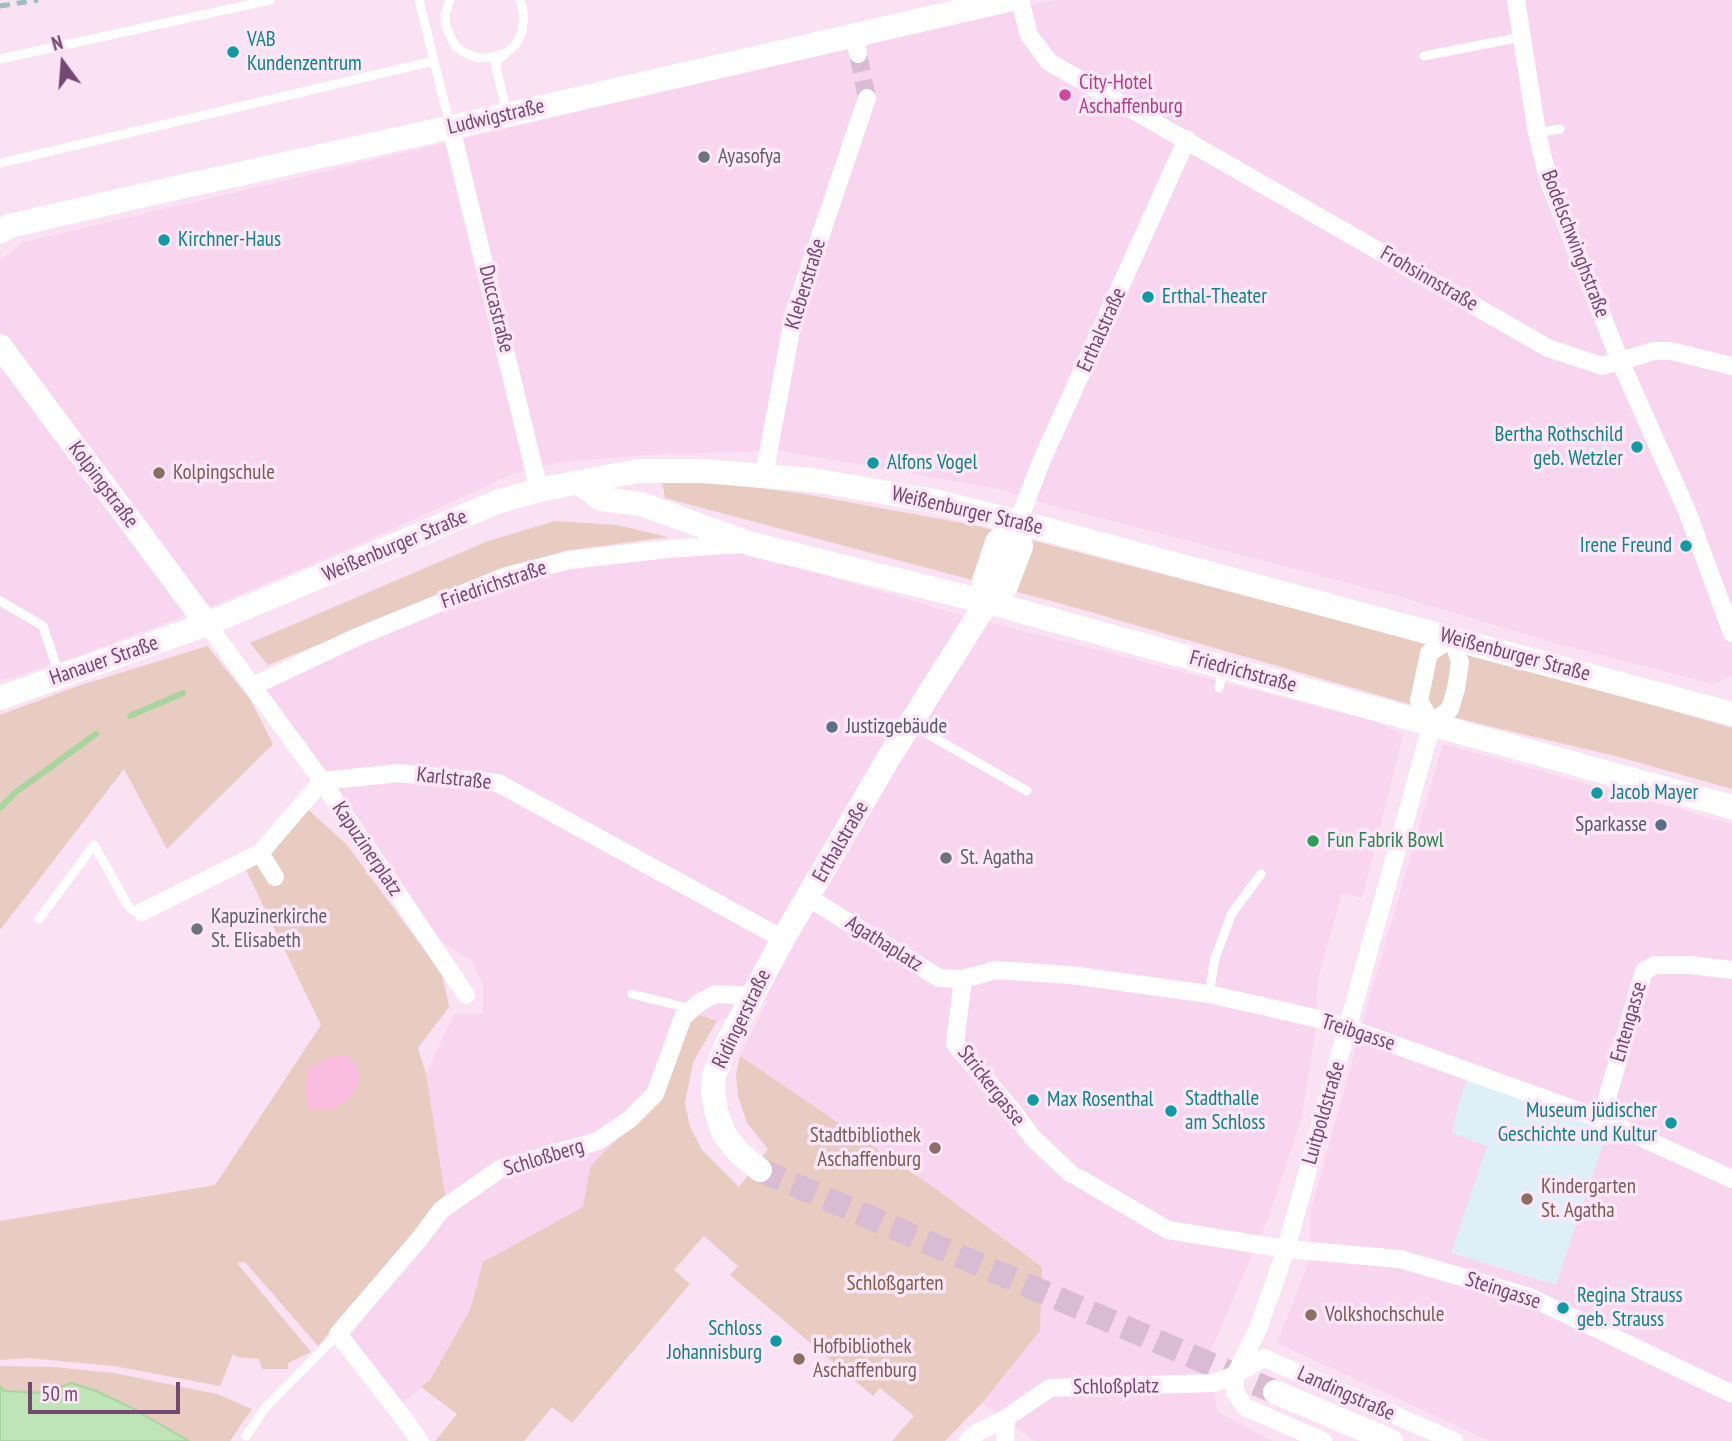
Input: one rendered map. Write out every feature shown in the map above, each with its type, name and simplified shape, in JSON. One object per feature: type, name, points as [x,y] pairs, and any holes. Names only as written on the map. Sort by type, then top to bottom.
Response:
[{"type":"main road","name":"Ludwigstraße","points":[[0,232],[9,226],[507,115],[857,45],[998,1]]},
{"type":"main road","name":"Kolpingstraße","points":[[0,346],[207,624]]},
{"type":"main road","name":"Weißenburger Straße","points":[[207,624],[497,502],[539,490],[637,471],[702,471],[764,475],[872,489],[1018,522],[1732,714]]},
{"type":"main road","name":"Friedrichstraße","points":[[578,482],[601,499],[641,504],[751,544],[987,602],[1221,678],[1432,723],[1732,807]]},
{"type":"main road","name":"Erthalstraße","points":[[783,939],[910,724],[987,602],[984,581],[997,542],[1018,522]]},
{"type":"main road","name":"Hanauer Straße","points":[[0,698],[207,624]]},
{"type":"main road","name":"Ridingerstraße","points":[[760,1170],[738,1152],[724,1134],[716,1111],[714,1076],[726,1045],[783,939]]},
{"type":"main road","name":"Landingstraße","points":[[1275,1392],[1391,1441]]},
{"type":"street","name":"Frohsinnstraße","points":[[1020,0],[1029,35],[1049,62],[1548,348],[1602,366],[1654,351],[1671,351],[1732,366]]},
{"type":"street","name":"Bodelschwinghstraße","points":[[1516,0],[1537,134],[1548,179],[1620,361]]},
{"type":"street","name":"Kleberstraße","points":[[764,475],[794,314],[867,98]]},
{"type":"street","name":"Duccastraße","points":[[451,128],[539,490]]},
{"type":"street","name":"Erthalstraße","points":[[1018,522],[1041,462],[1187,139]]},
{"type":"street","points":[[1620,361],[1687,511],[1732,633]]},
{"type":"street","name":"Friedrichstraße","points":[[253,686],[359,636],[506,576],[570,560],[668,549],[751,544]]},
{"type":"street","points":[[207,624],[322,781]]},
{"type":"street","points":[[1432,723],[1419,701],[1429,653],[1452,638]]},
{"type":"street","name":"Luitpoldstraße","points":[[1234,1375],[1258,1329],[1286,1249],[1432,723],[1450,709],[1456,689],[1460,662],[1452,638]]},
{"type":"street","name":"Karlstraße","points":[[322,781],[399,773],[498,783],[783,939]]},
{"type":"street","name":"Kapuzinerplatz","points":[[142,912],[260,853],[322,781],[466,995]]},
{"type":"street","points":[[260,853],[275,877]]},
{"type":"street","name":"Agathaplatz","points":[[809,898],[939,978],[963,979]]},
{"type":"street","name":"Entengasse","points":[[1601,1119],[1644,971],[1655,965],[1690,965],[1732,970]]},
{"type":"street","name":"Treibgasse","points":[[963,979],[996,970],[1123,981],[1209,994],[1348,1028],[1601,1119],[1732,1179]]},
{"type":"street","name":"Strickergasse","points":[[963,979],[955,1044],[1012,1110],[1032,1138],[1075,1176],[1168,1230],[1258,1245]]},
{"type":"street","points":[[692,1009],[716,994],[752,996]]},
{"type":"street","name":"Schloßberg","points":[[338,1334],[441,1210],[500,1169],[598,1141],[630,1119],[655,1094],[683,1017],[692,1009]]},
{"type":"street","name":"Steingasse","points":[[1258,1245],[1400,1259],[1530,1297],[1732,1394]]},
{"type":"street","points":[[1258,1329],[1264,1358],[1234,1375],[1235,1392],[1245,1408],[1323,1441]]},
{"type":"street","points":[[338,1334],[420,1441]]},
{"type":"street","name":"Landingstraße","points":[[1264,1358],[1454,1441]]},
{"type":"street","name":"Schloßplatz","points":[[968,1441],[973,1435],[1006,1418],[1050,1388],[1177,1386],[1214,1383],[1234,1375]]},
{"type":"street","points":[[1005,1441],[1006,1418]]},
{"type":"lane","points":[[0,59],[270,0]]},
{"type":"lane","points":[[419,0],[451,128]]},
{"type":"lane","points":[[450,0],[445,14],[446,27],[451,40],[463,52],[478,58],[494,57],[513,46],[518,39]]},
{"type":"lane","points":[[507,115],[495,63],[519,39],[524,26],[520,0]]},
{"type":"lane","points":[[1423,57],[1521,37]]},
{"type":"lane","points":[[0,163],[434,61]]},
{"type":"lane","points":[[1537,134],[1560,129]]},
{"type":"lane","points":[[0,601],[43,626],[59,677]]},
{"type":"lane","points":[[910,724],[1027,791]]},
{"type":"lane","points":[[39,919],[94,845],[128,905],[132,910],[142,912]]},
{"type":"lane","points":[[1209,994],[1215,958],[1233,913],[1261,874]]},
{"type":"lane","points":[[632,993],[692,1009]]},
{"type":"lane","name":"Schloßberg","points":[[246,1436],[265,1408],[338,1334]]},
{"type":"shaded area","points":[[1053,0],[1732,0],[1732,676],[1712,684],[999,489],[782,451],[660,454],[560,462],[515,473],[355,546],[219,603],[76,657],[0,681],[0,260],[24,242]]},
{"type":"shaded area","points":[[670,554],[753,554],[961,615],[1374,721],[1403,735],[1362,898],[1342,893],[1318,979],[1314,1041],[1302,1116],[1269,1216],[1207,1359],[1218,1412],[1272,1441],[1034,1441],[982,1403],[1040,1331],[1042,1267],[936,1189],[740,1056],[768,1000],[717,1021],[708,1017],[643,1112],[590,1167],[583,1207],[483,1262],[470,1310],[430,1380],[401,1404],[349,1337],[447,1213],[426,1074],[454,1014],[483,1014],[483,985],[473,962],[430,934],[263,686],[508,579],[571,564]]},
{"type":"shaded area","points":[[1443,744],[1732,824],[1732,1441],[1490,1441],[1277,1343],[1310,1259],[1310,1214]]},
{"type":"shaded area","name":"Kindergarten St. Agatha","points":[[1469,1075],[1608,1130],[1556,1285],[1451,1253],[1487,1146],[1452,1133],[1458,1105]]},
{"type":"shaded area","points":[[71,1383],[130,1407],[189,1441],[0,1441],[0,1386],[4,1391],[46,1393]]},
{"type":"green space","points":[[662,481],[723,483],[804,494],[973,525],[1483,655],[1732,728],[1732,789],[1619,757],[1468,721],[1066,605],[665,498]]},
{"type":"green space","points":[[555,521],[617,525],[668,537],[564,551],[503,569],[268,665],[250,643],[488,541]]},
{"type":"green space","points":[[207,646],[250,699],[273,744],[167,849],[124,769],[0,930],[0,715],[75,687]]},
{"type":"green space","points":[[302,804],[347,845],[442,974],[449,1007],[418,1048],[426,1074],[445,1195],[318,1346],[245,1262],[237,1263],[311,1352],[288,1363],[288,1369],[262,1369],[259,1359],[237,1357],[233,1354],[220,1386],[114,1366],[28,1358],[0,1360],[0,1221],[215,1185],[321,1025],[245,868]]},
{"type":"green space","name":"Schloßgarten","points":[[694,1013],[717,1021],[693,1062],[685,1103],[690,1127],[702,1150],[739,1187],[768,1149],[747,1123],[738,1096],[736,1075],[740,1056],[936,1189],[1042,1267],[1040,1331],[982,1403],[945,1441],[892,1441],[914,1416],[880,1388],[873,1396],[730,1275],[738,1266],[704,1236],[674,1270],[690,1284],[572,1423],[552,1407],[524,1441],[435,1441],[457,1414],[421,1387],[430,1380],[470,1310],[483,1262],[583,1207],[590,1167],[643,1112]]},
{"type":"green space","points":[[0,1366],[53,1367],[114,1373],[217,1394],[252,1409],[230,1441],[189,1441],[140,1412],[71,1383],[47,1393],[3,1391],[0,1386]]},
{"type":"sand","points":[[346,1055],[356,1064],[360,1080],[351,1097],[331,1110],[309,1109],[305,1087],[308,1069],[327,1058]]},
{"type":"waterway","points":[[130,716],[183,693]]},
{"type":"waterway","points":[[0,808],[16,792],[96,734]]},
{"type":"tunnel","points":[[858,54],[867,98]]},
{"type":"tunnel","points":[[760,1170],[1275,1392]]},
{"type":"railway","points":[[0,6],[38,0]]},
{"type":"place","name":"VAB Kundenzentrum","points":[[233,52]]},
{"type":"place","name":"City-Hotel Aschaffenburg","points":[[1065,95]]},
{"type":"place","name":"Ayasofya","points":[[704,157]]},
{"type":"place","name":"Kirchner-Haus","points":[[164,240]]},
{"type":"place","name":"Erthal-Theater","points":[[1148,297]]},
{"type":"place","name":"Bertha Rothschild geb. Wetzler","points":[[1637,447]]},
{"type":"place","name":"Alfons Vogel","points":[[873,463]]},
{"type":"place","name":"Kolpingschule","points":[[159,473]]},
{"type":"place","name":"Irene Freund","points":[[1686,546]]},
{"type":"place","name":"Justizgebäude","points":[[832,727]]},
{"type":"place","name":"Jacob Mayer","points":[[1597,793]]},
{"type":"place","name":"Sparkasse","points":[[1661,825]]},
{"type":"place","name":"Fun Fabrik Bowl","points":[[1313,841]]},
{"type":"place","name":"St. Agatha","points":[[946,858]]},
{"type":"place","name":"Kapuzinerkirche St. Elisabeth","points":[[197,929]]},
{"type":"place","name":"Max Rosenthal","points":[[1033,1100]]},
{"type":"place","name":"Stadthalle am Schloss","points":[[1171,1111]]},
{"type":"place","name":"Museum jüdischer Geschichte und Kultur","points":[[1671,1123]]},
{"type":"place","name":"Stadtbibliothek Aschaffenburg","points":[[935,1148]]},
{"type":"place","name":"Kindergarten St. Agatha","points":[[1527,1199]]},
{"type":"place","name":"Regina Strauss geb. Strauss","points":[[1563,1308]]},
{"type":"place","name":"Volkshochschule","points":[[1311,1315]]},
{"type":"place","name":"Schloss Johannisburg","points":[[776,1341]]},
{"type":"place","name":"Hofbibliothek Aschaffenburg","points":[[799,1359]]}]
